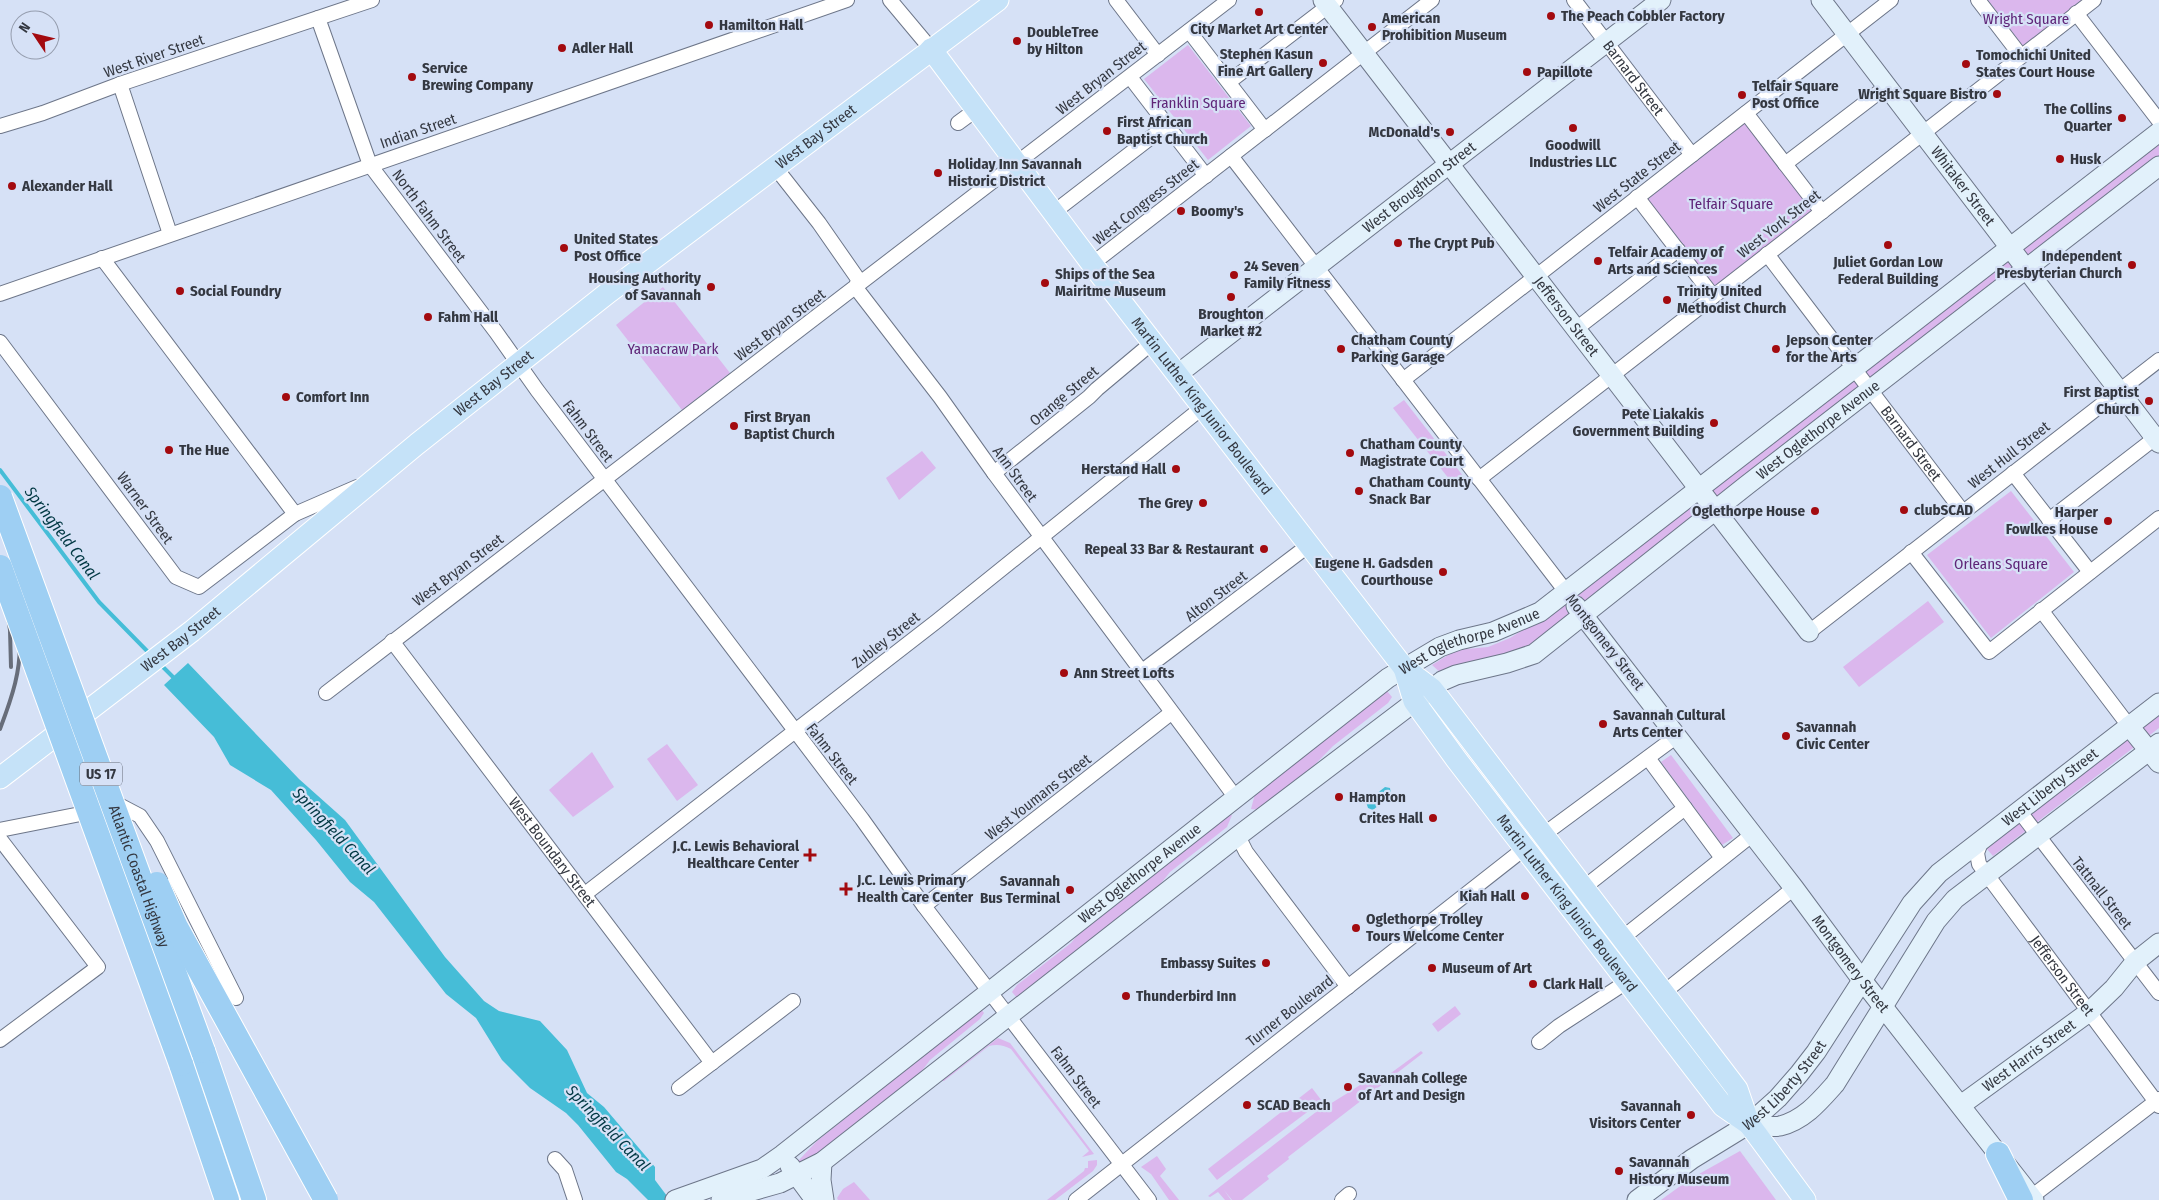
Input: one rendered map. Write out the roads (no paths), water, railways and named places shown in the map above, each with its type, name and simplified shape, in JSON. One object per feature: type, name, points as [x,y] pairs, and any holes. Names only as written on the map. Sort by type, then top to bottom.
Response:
[{"type":"highway","name":"Atlantic Coastal Highway","points":[[0,497],[203,1051],[254,1200]]},
{"type":"highway","name":"Atlantic Coastal Highway","points":[[0,567],[181,1064],[227,1200]]},
{"type":"highway","points":[[107,790],[157,885],[176,927],[326,1200]]},
{"type":"highway","points":[[1998,1154],[2029,1199]]},
{"type":"main road","name":"West Bay Street","points":[[0,778],[192,631],[372,481],[518,364],[775,167],[998,0]]},
{"type":"main road","name":"West Broughton Street","points":[[1178,374],[1661,0]]},
{"type":"main road","name":"Whitaker Street","points":[[1821,0],[2118,390],[2158,439]]},
{"type":"main road","name":"Jefferson Street","points":[[1329,2],[1364,53],[1809,632]]},
{"type":"main road","name":"Martin Luther King Junior Boulevard","points":[[931,49],[1092,264],[1404,668],[1432,689],[1582,889],[1737,1090],[1749,1124],[1805,1200]]},
{"type":"main road","name":"West Oglethorpe Avenue","points":[[675,1200],[762,1169],[782,1155],[989,990],[1388,678],[1440,647],[1514,625],[1540,612],[2159,132]]},
{"type":"main road","name":"West Oglethorpe Avenue","points":[[721,1200],[780,1183],[822,1162],[1238,836],[1443,680],[1456,675],[1498,666],[1534,654],[2159,166]]},
{"type":"main road","name":"Montgomery Street","points":[[1566,593],[1753,834],[1862,980],[1998,1154]]},
{"type":"main road","name":"Martin Luther King Junior Boulevard","points":[[1404,668],[1414,701],[1525,848],[1723,1106],[1749,1124]]},
{"type":"main road","name":"West Liberty Street","points":[[1749,1124],[1799,1074],[1912,903],[1939,873],[2159,703]]},
{"type":"main road","points":[[2130,726],[2156,752]]},
{"type":"main road","name":"West Liberty Street","points":[[1749,1124],[1779,1127],[1802,1118],[1835,1084],[1939,918],[1955,899],[2038,835],[2156,752]]},
{"type":"main road","points":[[1236,798],[1239,806],[1238,836]]},
{"type":"main road","name":"West Harris Street","points":[[1961,1105],[2089,1012],[2114,988],[2135,962],[2159,943]]},
{"type":"main road","points":[[1637,1200],[1692,1159],[1749,1124]]},
{"type":"main road","points":[[782,1155],[815,1200]]},
{"type":"main road","points":[[822,1162],[820,1180],[824,1200]]},
{"type":"street","name":"West River Street","points":[[0,126],[372,0]]},
{"type":"street","name":"Indian Street","points":[[0,294],[847,0]]},
{"type":"street","name":"Martin Luther King Junior Boulevard","points":[[890,0],[931,49]]},
{"type":"street","points":[[1116,0],[1158,55]]},
{"type":"street","name":"West Bryan Street","points":[[326,693],[1229,0]]},
{"type":"street","name":"West Congress Street","points":[[1092,264],[1432,0]]},
{"type":"street","name":"Barnard Street","points":[[1574,0],[1692,155]]},
{"type":"street","name":"West State Street","points":[[1403,380],[1891,0]]},
{"type":"street","points":[[1978,0],[2021,56]]},
{"type":"street","name":"West York Street","points":[[1479,479],[2094,0]]},
{"type":"street","points":[[1229,82],[1329,2]]},
{"type":"street","points":[[2076,13],[2159,121]]},
{"type":"street","name":"North Fahm Street","points":[[318,18],[370,165],[518,364]]},
{"type":"street","points":[[1189,31],[1265,130]]},
{"type":"street","points":[[1130,77],[1206,176]]},
{"type":"street","points":[[120,84],[170,234]]},
{"type":"street","points":[[1785,164],[1887,86]]},
{"type":"street","points":[[958,123],[977,109]]},
{"type":"street","points":[[1746,113],[1822,212]]},
{"type":"street","points":[[1054,212],[1167,125]]},
{"type":"street","name":"Montgomery Street","points":[[1231,156],[1566,593]]},
{"type":"street","name":"Ann Street","points":[[775,167],[853,270],[858,279],[856,288],[940,397],[1171,713],[1236,798]]},
{"type":"street","points":[[1637,197],[1713,296]]},
{"type":"street","points":[[1576,328],[1678,250]]},
{"type":"street","name":"Barnard Street","points":[[1767,254],[1963,512]]},
{"type":"street","points":[[102,258],[295,514],[372,481]]},
{"type":"street","name":"Warner Street","points":[[0,342],[176,577],[198,587],[295,514]]},
{"type":"street","name":"Orange Street","points":[[994,473],[1089,397],[1153,342]]},
{"type":"street","name":"West Hull Street","points":[[1809,632],[2159,360]]},
{"type":"street","name":"Fahm Street","points":[[518,364],[862,819],[924,906],[1149,1200]]},
{"type":"street","name":"Zubley Street","points":[[585,894],[937,621],[1203,407]]},
{"type":"street","points":[[2049,520],[2158,439]]},
{"type":"street","points":[[2013,473],[2090,572]]},
{"type":"street","points":[[1911,552],[1989,652],[2159,518]]},
{"type":"street","name":"Alton Street","points":[[1141,672],[1309,545]]},
{"type":"street","points":[[2041,610],[2130,726]]},
{"type":"street","name":"West Boundary Street","points":[[392,642],[712,1063]]},
{"type":"street","name":"West Youmans Street","points":[[924,906],[1171,713]]},
{"type":"street","points":[[1543,835],[1677,736]]},
{"type":"street","points":[[1648,758],[1722,858]]},
{"type":"street","points":[[0,830],[121,806],[140,816],[157,841],[236,998]]},
{"type":"street","points":[[1582,889],[1685,808]]},
{"type":"street","name":"Tattnall Street","points":[[2020,812],[2159,993]]},
{"type":"street","points":[[1621,938],[1753,834]]},
{"type":"street","points":[[1238,836],[1246,852],[1348,987]]},
{"type":"street","points":[[0,839],[98,967],[0,1040]]},
{"type":"street","name":"Jefferson Street","points":[[1981,842],[1977,853],[1979,864],[2158,1102]]},
{"type":"street","name":"Turner Boulevard","points":[[1076,1200],[1525,848]]},
{"type":"street","points":[[1539,1042],[1559,1026],[1628,981],[1657,985],[1794,888]]},
{"type":"street","points":[[679,1088],[793,1001]]},
{"type":"street","points":[[2029,1199],[2158,1102]]},
{"type":"street","points":[[556,1159],[565,1170],[576,1200]]},
{"type":"water","points":[[188,663],[299,779],[345,820],[445,957],[484,1001],[499,1011],[540,1021],[567,1050],[587,1093],[604,1107],[655,1167],[655,1180],[670,1200],[648,1200],[627,1179],[616,1172],[566,1113],[530,1088],[502,1060],[476,1018],[446,994],[374,902],[350,882],[316,840],[271,790],[230,765],[214,737],[164,685]]},
{"type":"water","points":[[1385,787],[1390,788],[1391,795],[1373,810],[1368,808],[1366,802]]},
{"type":"waterway","name":"Springfield Canal","points":[[0,470],[99,602],[151,655]]},
{"type":"waterway","name":"Springfield Canal","points":[[160,664],[176,680]]},
{"type":"railway","points":[[0,572],[12,603],[20,647],[18,671],[0,729]]},
{"type":"railway","points":[[6,605],[10,630],[11,667]]},
{"type":"place","name":"City Market Art Center","points":[[1259,12]]},
{"type":"place","name":"The Peach Cobbler Factory","points":[[1551,16]]},
{"type":"place","name":"Hamilton Hall","points":[[709,25]]},
{"type":"place","name":"American Prohibition Museum","points":[[1372,27]]},
{"type":"place","name":"DoubleTree by Hilton","points":[[1017,41]]},
{"type":"place","name":"Adler Hall","points":[[562,48]]},
{"type":"place","name":"Stephen Kasun Fine Art Gallery","points":[[1323,63]]},
{"type":"place","name":"Tomochichi United States Court House","points":[[1966,64]]},
{"type":"place","name":"Papillote","points":[[1527,72]]},
{"type":"place","name":"Service Brewing Company","points":[[412,77]]},
{"type":"place","name":"Wright Square Bistro","points":[[1997,94]]},
{"type":"place","name":"Telfair Square Post Office","points":[[1742,95]]},
{"type":"place","name":"The Collins Quarter","points":[[2122,118]]},
{"type":"place","name":"Goodwill Industries LLC","points":[[1573,128]]},
{"type":"place","name":"First African Baptist Church","points":[[1107,131]]},
{"type":"place","name":"McDonald's","points":[[1450,132]]},
{"type":"place","name":"Husk","points":[[2060,159]]},
{"type":"place","name":"Holiday Inn Savannah Historic District","points":[[938,173]]},
{"type":"place","name":"Alexander Hall","points":[[12,186]]},
{"type":"place","name":"Boomy's","points":[[1181,211]]},
{"type":"place","name":"The Crypt Pub","points":[[1398,243]]},
{"type":"place","name":"Juliet Gordan Low Federal Building","points":[[1888,245]]},
{"type":"place","name":"United States Post Office","points":[[564,248]]},
{"type":"place","name":"Telfair Academy of Arts and Sciences","points":[[1598,261]]},
{"type":"place","name":"Independent Presbyterian Church","points":[[2132,265]]},
{"type":"place","name":"24 Seven Family Fitness","points":[[1234,275]]},
{"type":"place","name":"Ships of the Sea Mairitme Museum","points":[[1045,283]]},
{"type":"place","name":"Housing Authority of Savannah","points":[[711,287]]},
{"type":"place","name":"Social Foundry","points":[[180,291]]},
{"type":"place","name":"Broughton Market #2","points":[[1231,297]]},
{"type":"place","name":"Trinity United Methodist Church","points":[[1667,300]]},
{"type":"place","name":"Fahm Hall","points":[[428,317]]},
{"type":"place","name":"Chatham County Parking Garage","points":[[1341,349]]},
{"type":"place","name":"Jepson Center for the Arts","points":[[1776,349]]},
{"type":"place","name":"Comfort Inn","points":[[286,397]]},
{"type":"place","name":"First Baptist Church","points":[[2149,401]]},
{"type":"place","name":"Pete Liakakis Government Building","points":[[1714,423]]},
{"type":"place","name":"First Bryan Baptist Church","points":[[734,426]]},
{"type":"place","name":"The Hue","points":[[169,450]]},
{"type":"place","name":"Chatham County Magistrate Court","points":[[1350,453]]},
{"type":"place","name":"Herstand Hall","points":[[1176,469]]},
{"type":"place","name":"Chatham County Snack Bar","points":[[1359,491]]},
{"type":"place","name":"The Grey","points":[[1203,503]]},
{"type":"place","name":"clubSCAD","points":[[1904,510]]},
{"type":"place","name":"Oglethorpe House","points":[[1815,511]]},
{"type":"place","name":"Harper Fowlkes House","points":[[2108,521]]},
{"type":"place","name":"Repeal 33 Bar & Restaurant","points":[[1264,549]]},
{"type":"place","name":"Eugene H. Gadsden Courthouse","points":[[1443,572]]},
{"type":"place","name":"Ann Street Lofts","points":[[1064,673]]},
{"type":"place","name":"Savannah Cultural Arts Center","points":[[1603,724]]},
{"type":"place","name":"Savannah Civic Center","points":[[1786,736]]},
{"type":"place","name":"Hampton","points":[[1339,797]]},
{"type":"place","name":"Crites Hall","points":[[1433,818]]},
{"type":"place","name":"J.C. Lewis Behavioral Healthcare Center","points":[[810,855]]},
{"type":"place","name":"J.C. Lewis Primary Health Care Center","points":[[846,889]]},
{"type":"place","name":"Savannah Bus Terminal","points":[[1070,890]]},
{"type":"place","name":"Kiah Hall","points":[[1525,896]]},
{"type":"place","name":"Oglethorpe Trolley Tours Welcome Center","points":[[1356,928]]},
{"type":"place","name":"Embassy Suites","points":[[1266,963]]},
{"type":"place","name":"Museum of Art","points":[[1432,968]]},
{"type":"place","name":"Clark Hall","points":[[1533,984]]},
{"type":"place","name":"Thunderbird Inn","points":[[1126,996]]},
{"type":"place","name":"Savannah College of Art and Design","points":[[1348,1087]]},
{"type":"place","name":"SCAD Beach","points":[[1247,1105]]},
{"type":"place","name":"Savannah Visitors Center","points":[[1691,1115]]},
{"type":"place","name":"Savannah History Museum","points":[[1619,1171]]},
{"type":"park label","name":"Wright Square","points":[[2026,19]]},
{"type":"park label","name":"Franklin Square","points":[[1198,103]]},
{"type":"park label","name":"Telfair Square","points":[[1731,204]]},
{"type":"park label","name":"Yamacraw Park","points":[[673,349]]},
{"type":"park label","name":"Orleans Square","points":[[2001,564]]}]
